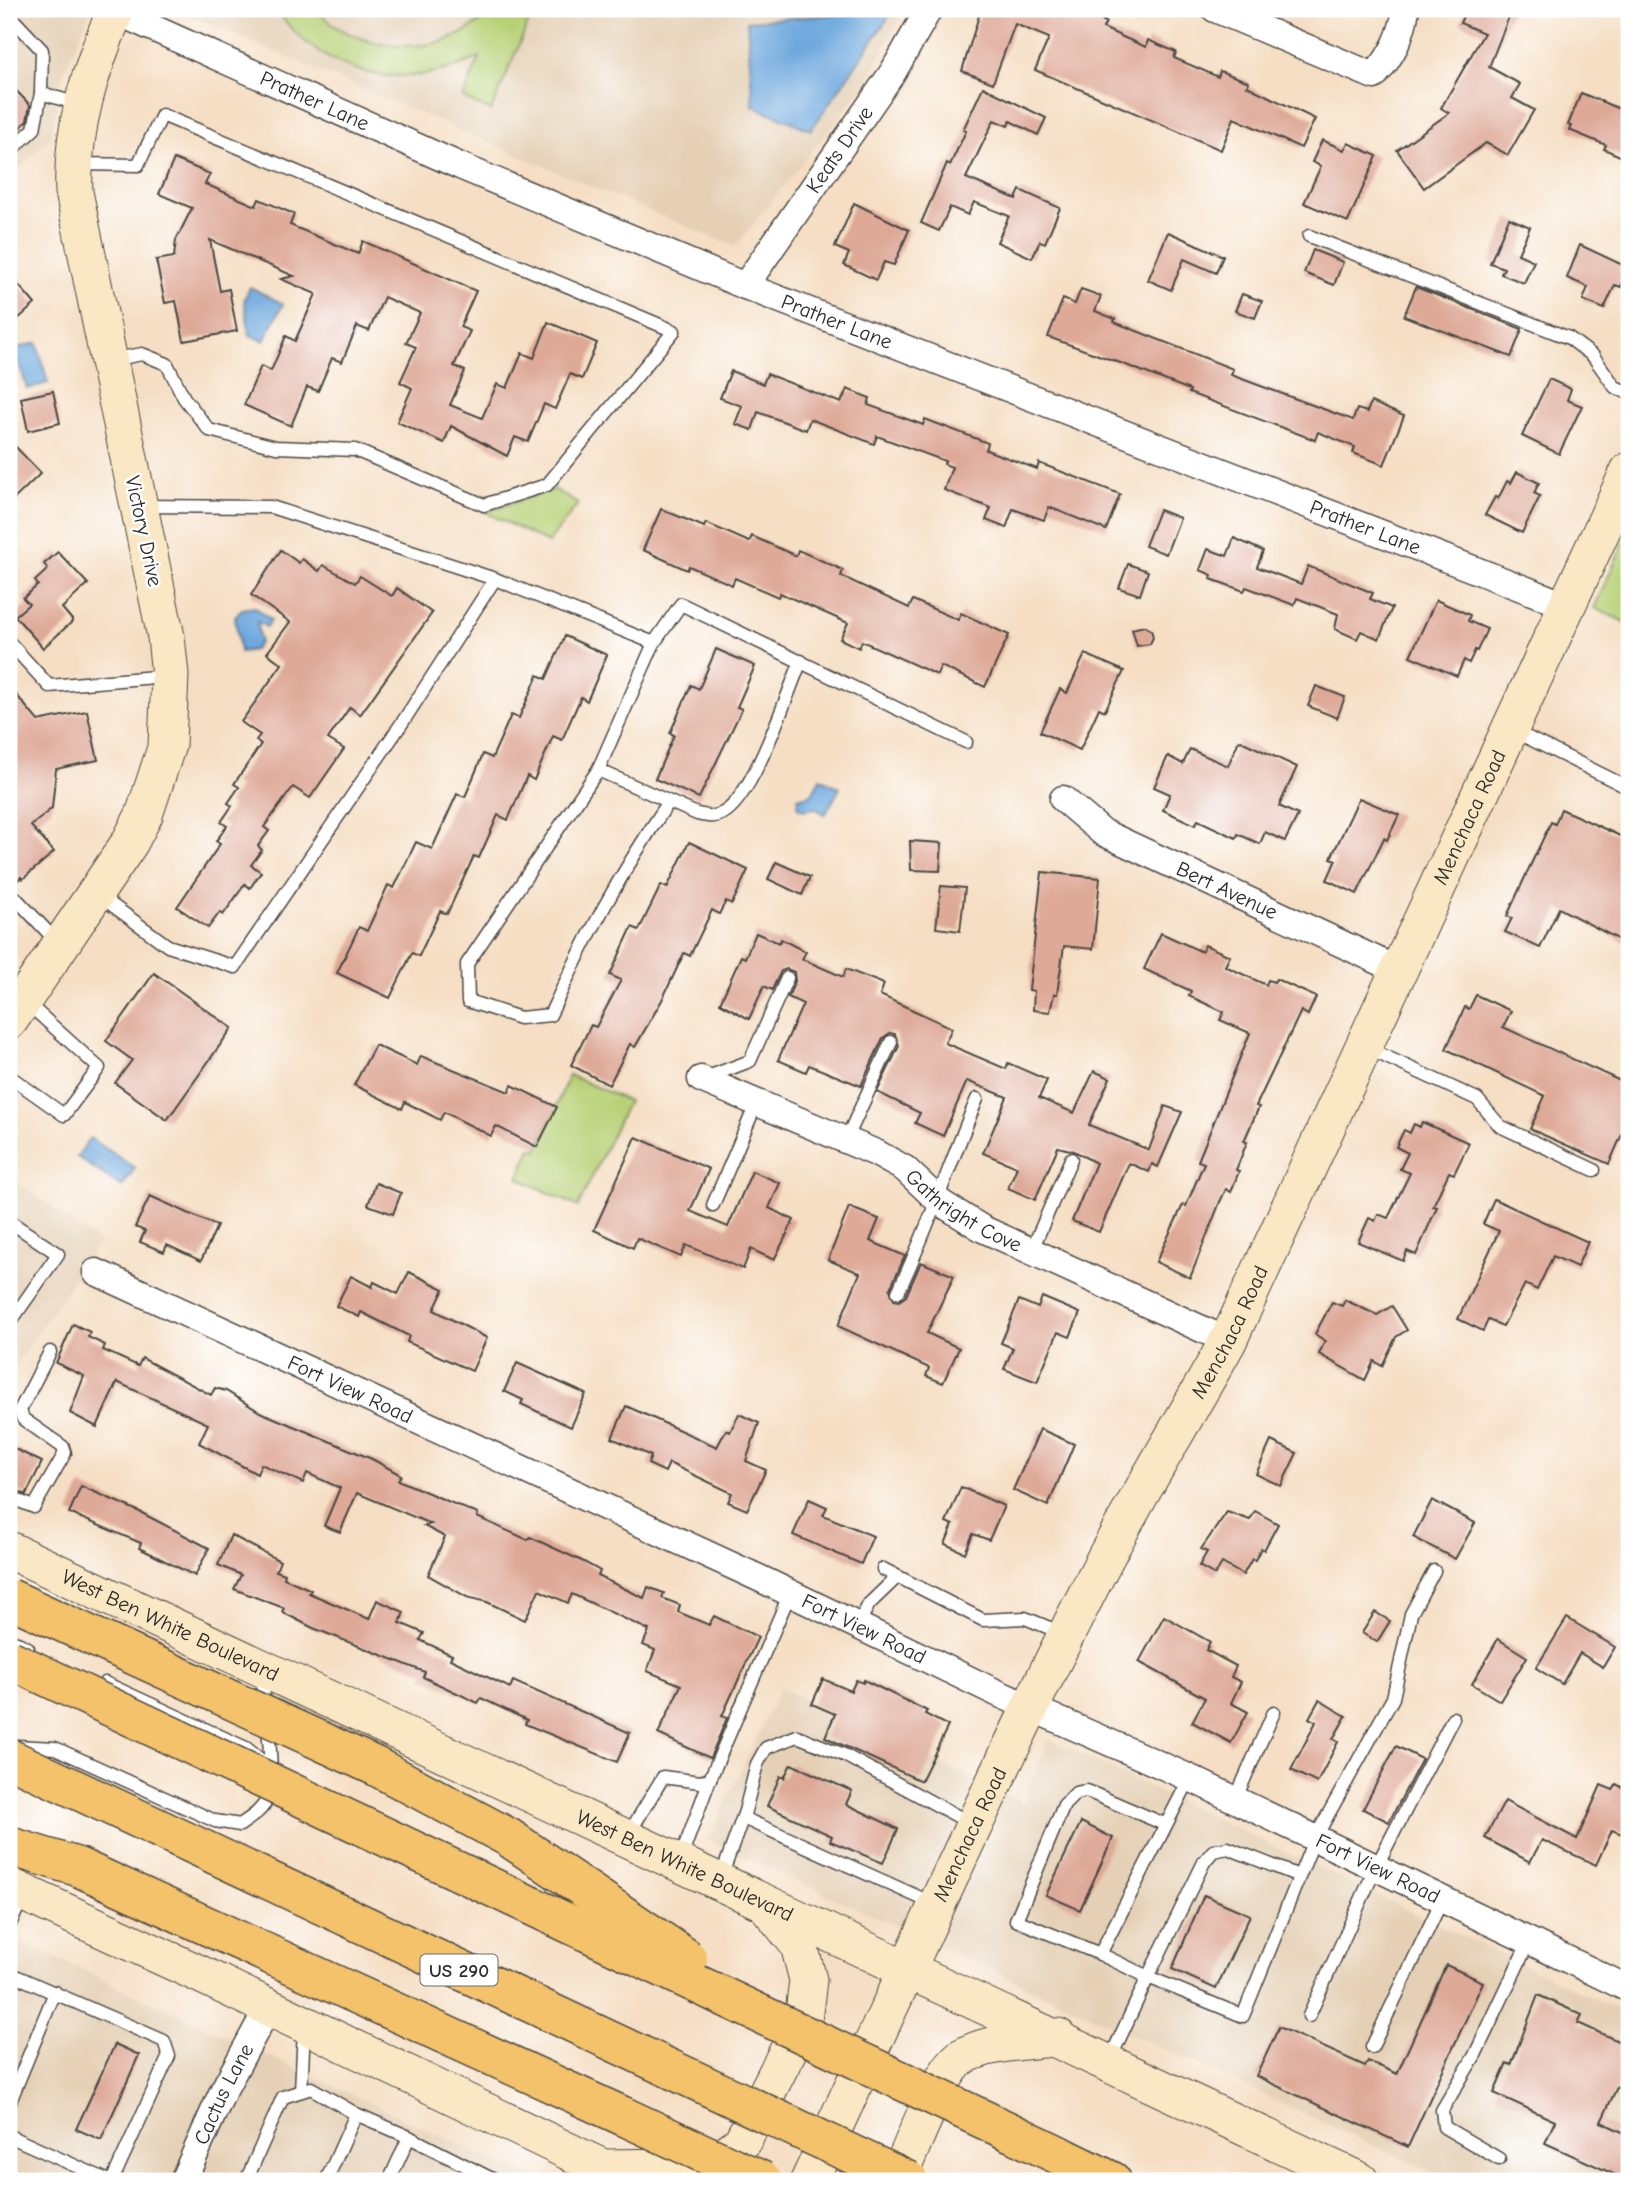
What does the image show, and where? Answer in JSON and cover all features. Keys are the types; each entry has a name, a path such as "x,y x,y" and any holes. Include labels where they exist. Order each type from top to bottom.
{"highway":[{"path":"9,1598 375,1766 508,1837 788,2027"},
{"path":"25,1656 788,2027 1112,2181"},
{"name":"US 290","path":"9,1758 909,2181"},
{"path":"9,1846 78,1867 763,2181"}],"main road":[{"name":"Victory Drive","path":"16,1010 130,842 157,781 167,745 170,675 166,637 74,192 73,164 81,105 116,10"},
{"name":"Menchaca Road","path":"809,2181 1030,1707 1154,1467 1173,1440 1228,1341 1629,471"},
{"name":"West Ben White Boulevard","path":"9,1550 719,1882 1058,2037 1360,2181"},
{"path":"17,1889 304,2025 609,2177 715,2163 742,2142 803,2021 808,1980 799,1945 766,1903"},
{"path":"897,2181 945,2075 962,2057 993,2047 1058,2037"}],"street":[{"name":"Keats Drive","path":"745,286 893,72 929,9"},
{"path":"1216,9 1374,76 1388,61 1399,40 1406,9"},
{"name":"Prather Lane","path":"116,10 460,166 745,286 1568,606"},
{"name":"Bert Avenue","path":"1063,799 1102,832 1398,970"},
{"name":"Gathright Cove","path":"701,1079 846,1140 905,1169 960,1216 1031,1252 1228,1341"},
{"name":"Fort View Road","path":"96,1272 1030,1707 1190,1778 1314,1840 1629,1989"},
{"name":"Cactus Lane","path":"183,2181 223,2091 268,2008"}],"lane":[{"path":"9,15 42,50 41,93 34,129 9,152"},
{"path":"41,93 81,105"},
{"path":"73,164 138,165 162,115 674,331 547,485 484,505 355,450 276,447 209,430 184,398 167,364 142,354 108,360"},
{"path":"1309,236 1569,338 1593,356 1615,387 1629,393"},
{"path":"139,506 271,507 495,579 654,643"},
{"path":"96,893 168,946 235,967 404,720 495,579"},
{"path":"668,803 620,873 587,934 550,1014 520,1018 468,1001 467,964 598,770 654,643 681,604 965,742"},
{"path":"9,642 49,686 170,675"},
{"path":"598,770 668,803 713,817 724,813 737,801 751,780 802,661"},
{"path":"1511,729 1629,788"},
{"path":"9,891 60,945"},
{"path":"701,1079 750,1061 787,978"},
{"path":"9,1076 64,1115 99,1068 16,1010"},
{"path":"846,1140 891,1042"},
{"path":"1363,1046 1477,1099 1500,1126 1594,1170"},
{"path":"898,1292 929,1224 936,1197 977,1099"},
{"path":"713,1205 757,1102"},
{"path":"1031,1252 1071,1160"},
{"path":"9,1221 58,1254 9,1324"},
{"path":"9,1497 34,1507 65,1453 63,1447 23,1419 20,1410 50,1352"},
{"path":"883,1569 983,1620 1026,1618 1066,1635"},
{"path":"1164,1824 1087,1791 1076,1793 1063,1805 1016,1920 1243,2017 1314,1840 1393,1698 1411,1614 1434,1571"},
{"path":"858,1625 869,1604 897,1577"},
{"path":"679,1863 710,1779 790,1593"},
{"path":"9,1639 25,1656"},
{"path":"9,1746 55,1748 228,1825 240,1825 256,1815 267,1799 271,1777 261,1667"},
{"path":"87,1675 246,1748 270,1766"},
{"path":"1235,1801 1273,1712"},
{"path":"1309,2016 1375,1868 1453,1718"},
{"path":"719,1882 743,1818 757,1764 766,1748 797,1736 844,1755 975,1826"},
{"path":"625,1838 663,1777 700,1782 710,1779"},
{"path":"1100,1954 1164,1824 1190,1778"},
{"path":"743,1818 938,1906"},
{"path":"1109,2062 1204,1862 1213,1851 1228,1848 1299,1876"},
{"path":"9,1927 17,1889"},
{"path":"1372,2047 1441,1900"},
{"path":"1499,2159 1444,2127 1443,2110 1475,2055 1529,1941"},
{"path":"9,1973 164,2041 169,2056 110,2181 9,2136"},
{"path":"9,2104 55,1992"},
{"path":"301,2091 304,2025"},
{"path":"246,2181 284,2097 311,2088 356,2114 409,2137 496,2181"},
{"path":"326,2181 356,2114"},
{"path":"388,2181 409,2137"},
{"path":"464,2181 470,2168"}],"shaded area":[{"path":"9,9 92,9 65,68 50,138 9,178"},
{"path":"174,9 903,9 868,81 735,247"},
{"path":"9,1176 99,1242 9,1375"},
{"path":"780,1688 1024,1803 1048,1739 1629,2015 1629,2181 1451,2181 708,1840"},
{"path":"9,1936 539,2181 9,2181"}],"green space":[{"path":"275,9 313,9 335,26 357,37 398,46 439,42 459,35 492,9 534,9 491,111 463,98 480,57 422,75 368,73 342,64 318,51 296,33"},
{"path":"554,489 578,504 548,543 485,512"},
{"path":"1629,531 1629,624 1594,608"},
{"path":"569,1075 628,1101 578,1207 518,1178 531,1148 538,1150"}],"water":[{"path":"893,11 811,130 753,106 747,21"},
{"path":"250,287 283,304 264,341 250,335 244,300"},
{"path":"37,343 48,383 27,389 19,361 13,366 9,357 17,348"},
{"path":"255,607 271,620 266,627 257,621 260,642 254,650 240,652 235,617 242,609"},
{"path":"820,778 840,788 825,815 816,808 802,810 798,807 798,798 812,794"},
{"path":"90,1138 135,1168 122,1187 77,1157"}],"building":[{"path":"981,9 1057,9 1075,16 1077,10 1106,22 1103,28 1146,47 1148,40 1176,52 1174,58 1218,77 1220,71 1249,82 1247,86 1315,119 1301,148 1234,118 1221,150 1035,70 1049,38 1015,24 993,83 962,71"},
{"path":"1466,9 1512,9 1489,67 1520,84 1512,98 1534,110 1508,155 1486,143 1424,188 1397,150 1449,113 1441,108 1484,33 1460,23"},
{"path":"9,83 30,105 27,121 9,138"},
{"path":"983,87 1046,118 1038,135 1010,121 1008,126 994,120 966,178 1016,199 1020,190 1060,208 1045,243 1040,241 1032,258 997,242 1009,216 974,202 968,215 950,207 939,231 921,223 947,163 950,165 966,131 963,130"},
{"path":"1581,93 1629,113 1629,160 1604,149 1606,145 1569,130 1571,126 1568,125"},
{"path":"1322,140 1344,150 1348,143 1377,156 1348,222 1304,203 1321,166 1312,162"},
{"path":"174,159 210,174 205,184 256,206 259,199 294,214 290,225 358,254 363,241 476,291 460,327 470,331 454,366 465,371 450,405 482,418 497,384 507,388 522,353 534,358 548,322 597,343 582,379 570,374 555,409 544,404 528,442 515,437 507,456 451,426 444,443 397,422 412,388 400,382 416,347 406,343 420,313 384,297 369,331 357,326 342,362 332,358 318,391 307,387 291,426 244,405 261,366 271,371 286,336 295,341 316,294 281,279 294,276 210,240 220,291 229,289 237,331 184,341 176,301 165,303 156,260 174,257 176,240 192,208 159,194"},
{"path":"854,203 909,230 894,265 884,262 876,280 844,265 849,253 835,247"},
{"path":"1509,218 1530,227 1518,254 1534,261 1524,283 1501,274 1504,268 1490,263"},
{"path":"1168,232 1223,256 1216,273 1184,259 1171,290 1148,280"},
{"path":"1580,245 1629,268 1621,287 1615,285 1604,309 1583,300 1588,287 1567,278"},
{"path":"1313,250 1343,262 1334,285 1304,273"},
{"path":"9,274 35,304 9,327"},
{"path":"1416,287 1522,329 1511,357 1404,316"},
{"path":"1081,289 1101,296 1095,311 1115,319 1114,322 1233,369 1231,375 1353,420 1357,409 1367,412 1371,402 1404,416 1384,465 1353,453 1355,447 1318,432 1315,440 1048,337 1063,299 1075,304"},
{"path":"1242,294 1262,301 1255,318 1235,311"},
{"path":"731,371 763,384 767,374 841,403 847,389 870,398 868,405 923,425 925,419 988,443 986,450 1037,469 1039,463 1120,494 1106,530 1049,507 1044,520 1013,509 1006,528 986,520 991,508 944,490 952,467 944,464 945,461 877,436 874,444 810,419 806,430 758,412 752,430 735,424 742,406 720,398"},
{"path":"1549,379 1571,389 1567,400 1582,406 1559,454 1522,436"},
{"path":"53,391 60,423 28,431 21,398"},
{"path":"9,440 41,473 9,504"},
{"path":"1517,472 1539,483 1534,493 1540,496 1522,533 1485,515 1495,497 1498,499 1507,481 1511,483"},
{"path":"661,509 704,527 706,523 749,542 752,536 796,556 798,550 843,570 841,576 909,608 913,600 958,620 961,613 1009,635 985,687 941,666 937,675 862,641 859,648 840,639 848,623 780,593 778,597 735,578 732,585 689,566 687,570 643,550"},
{"path":"1159,510 1180,518 1166,554 1145,546"},
{"path":"1234,538 1263,551 1257,567 1301,584 1308,566 1373,593 1370,599 1392,608 1379,639 1361,631 1357,639 1335,629 1338,614 1297,598 1294,605 1246,587 1244,591 1211,579 1212,575 1200,570 1208,549 1227,556"},
{"path":"281,550 299,563 302,559 319,571 323,565 355,583 360,576 392,596 397,588 432,613 360,715 350,707 328,739 344,749 310,798 293,787 264,827 269,831 258,846 262,850 251,865 261,872 250,888 245,884 223,915 220,912 208,928 177,907 220,844 216,841 227,826 221,822 232,806 228,803 239,787 234,784 261,744 256,740 260,735 241,722 282,664 267,653 290,622 251,595"},
{"path":"58,552 88,584 62,608 73,621 43,648 15,616 29,604 23,598 38,585 35,581 48,569 44,564"},
{"path":"1128,564 1148,571 1140,595 1119,588"},
{"path":"1436,600 1470,615 1468,621 1487,629 1477,651 1475,650 1469,663 1464,660 1457,676 1410,656"},
{"path":"1144,626 1151,630 1153,637 1150,644 1137,646 1132,629"},
{"path":"565,636 607,655 587,701 581,697 562,740 553,736 534,780 527,776 508,820 498,815 479,858 474,856 447,914 440,911 419,956 412,953 390,998 337,973 359,927 367,931 388,885 394,888 416,842 432,849 457,794 465,797 483,754 492,758 511,715 519,718 538,675 546,679"},
{"path":"716,649 755,666 737,707 742,709 699,798 655,779 674,735 670,733 691,685 699,689"},
{"path":"1085,654 1124,671 1105,711 1099,708 1080,750 1040,732 1060,689 1067,693"},
{"path":"9,686 38,721 87,711 98,760 56,769 52,808 31,826 54,852 23,879 21,877 17,881 9,872"},
{"path":"1316,686 1345,697 1337,718 1308,706"},
{"path":"1239,740 1297,767 1279,806 1298,815 1285,841 1265,832 1260,844 1238,834 1236,838 1198,820 1195,825 1163,810 1170,794 1154,787 1168,756 1183,764 1190,749 1228,766"},
{"path":"1359,798 1399,815 1387,840 1384,838 1357,894 1327,880 1336,860 1331,858"},
{"path":"1561,809 1629,840 1629,945 1559,908 1540,948 1505,932 1512,918 1507,916 1551,822 1555,824"},
{"path":"910,841 942,843 940,871 911,870"},
{"path":"689,842 748,870 732,904 726,901 719,914 712,910 690,956 684,953 662,1000 635,1047 630,1044 609,1085 571,1065 591,1025 596,1027 621,980 610,975 632,927 639,930 661,885 667,888"},
{"path":"776,862 810,877 802,895 768,879"},
{"path":"1042,872 1100,878 1093,949 1064,946 1057,994 1054,994 1050,1012 1033,1010 1034,991 1029,990"},
{"path":"941,886 965,888 960,931 936,928"},
{"path":"756,933 779,943 781,939 806,952 802,959 843,977 846,969 884,984 880,995 952,1028 945,1043 1006,1069 1008,1063 1047,1080 1039,1098 1074,1113 1094,1071 1110,1078 1089,1125 1149,1150 1165,1106 1182,1112 1158,1167 1152,1164 1149,1172 1129,1163 1099,1232 1072,1221 1096,1163 1074,1151 1058,1147 1035,1200 1008,1188 1017,1167 983,1153 1007,1097 967,1081 943,1136 915,1123 920,1113 877,1092 899,1046 895,1034 890,1033 883,1038 861,1086 809,1065 806,1072 778,1060 803,1004 788,997 795,981 794,972 787,969 781,971 772,990 764,986 749,1019 720,1003 741,956 745,958"},
{"path":"1161,933 1202,952 1205,945 1230,956 1225,966 1266,985 1268,980 1274,982 1276,979 1316,997 1308,1015 1301,1011 1256,1106 1259,1107 1244,1141 1247,1142 1231,1192 1226,1189 1190,1278 1156,1262 1183,1205 1186,1206 1204,1163 1198,1161 1250,1033 1220,1020 1224,1012 1189,996 1191,991 1144,969"},
{"path":"154,973 232,1028 167,1120 115,1083 132,1060 106,1041"},
{"path":"1476,995 1511,1011 1503,1027 1629,1085 1629,1135 1623,1132 1609,1164 1530,1129 1545,1096 1446,1049 1465,1007 1469,1009"},
{"path":"375,1045 417,1065 421,1056 509,1092 512,1085 557,1107 537,1147 496,1126 491,1136 444,1112 440,1120 405,1102 402,1109 354,1085"},
{"path":"1422,1122 1469,1143 1454,1174 1449,1172 1433,1206 1437,1207 1416,1255 1407,1251 1403,1261 1358,1242 1369,1218 1375,1221 1378,1214 1388,1218 1410,1173 1400,1169 1408,1153 1396,1147 1404,1130 1410,1133 1414,1124 1420,1127"},
{"path":"636,1137 709,1169 690,1211 728,1227 752,1171 780,1183 769,1208 794,1220 774,1260 751,1249 743,1269 686,1245 681,1257 637,1238 633,1248 594,1230"},
{"path":"376,1183 401,1193 393,1214 368,1205"},
{"path":"150,1196 217,1226 201,1261 167,1245 164,1252 140,1242 145,1231 135,1227"},
{"path":"1494,1199 1588,1242 1577,1267 1553,1256 1537,1290 1525,1284 1503,1326 1488,1320 1483,1331 1458,1319 1499,1231 1483,1224"},
{"path":"849,1207 879,1219 870,1241 905,1256 890,1289 894,1300 899,1301 906,1296 921,1262 954,1276 927,1333 959,1348 943,1383 926,1376 929,1368 838,1326 860,1273 828,1260"},
{"path":"409,1272 444,1289 434,1310 487,1338 472,1371 407,1342 409,1336 361,1312 359,1317 336,1306 351,1276 372,1287 374,1282 398,1294"},
{"path":"1042,1297 1080,1313 1070,1337 1058,1332 1037,1382 1004,1369 1013,1348 1001,1343 1019,1300 1038,1308"},
{"path":"1345,1300 1377,1315 1392,1306 1407,1330 1396,1337 1382,1366 1374,1361 1365,1380 1319,1354 1325,1341 1315,1334 1332,1302 1342,1306"},
{"path":"73,1324 90,1332 88,1337 105,1345 103,1350 138,1366 142,1358 211,1395 215,1388 226,1391 260,1412 372,1459 401,1475 398,1480 478,1514 477,1517 528,1540 530,1537 582,1561 600,1571 598,1576 644,1598 648,1587 664,1593 662,1598 680,1605 678,1612 709,1625 714,1616 758,1637 722,1716 727,1718 710,1758 658,1734 681,1685 647,1671 655,1650 643,1645 649,1630 572,1594 568,1603 539,1590 525,1620 487,1602 467,1597 428,1575 445,1537 424,1526 431,1524 357,1493 340,1532 324,1526 340,1488 307,1473 303,1483 261,1464 257,1474 199,1443 208,1424 117,1382 97,1427 70,1413 84,1376 56,1363"},
{"path":"517,1363 586,1394 571,1427 521,1404 523,1400 504,1391"},
{"path":"626,1406 717,1447 726,1430 730,1432 739,1414 759,1423 746,1461 766,1470 747,1510 728,1502 732,1493 669,1463 665,1472 648,1464 651,1456 612,1438"},
{"path":"1040,1429 1074,1444 1048,1506 1013,1490"},
{"path":"1271,1441 1297,1453 1281,1486 1256,1474"},
{"path":"9,1446 42,1462 26,1495 9,1487"},
{"path":"81,1486 138,1511 209,1548 195,1576 139,1548 141,1543 69,1513"},
{"path":"961,1487 1004,1506 989,1540 973,1534 965,1553 945,1544 953,1525 946,1522"},
{"path":"809,1499 827,1507 823,1515 873,1536 861,1564 793,1535"},
{"path":"1432,1500 1475,1523 1455,1559 1413,1537"},
{"path":"1255,1511 1278,1524 1264,1550 1261,1548 1243,1575 1222,1563 1215,1575 1199,1566 1207,1552 1201,1549 1227,1512 1250,1520"},
{"path":"231,1535 280,1561 276,1571 285,1574 284,1578 311,1590 309,1593 369,1619 377,1600 404,1612 400,1623 424,1633 420,1640 452,1655 450,1659 510,1688 513,1681 630,1733 617,1762 525,1724 527,1720 481,1698 478,1703 423,1677 425,1672 313,1628 282,1612 284,1608 234,1589 241,1575 218,1565"},
{"path":"1375,1612 1390,1621 1377,1642 1362,1633"},
{"path":"1164,1616 1210,1642 1206,1650 1236,1666 1231,1677 1241,1682 1231,1703 1248,1712 1231,1743 1192,1722 1205,1698 1139,1662"},
{"path":"1567,1618 1615,1647 1603,1667 1580,1653 1562,1684 1536,1668"},
{"path":"1498,1639 1527,1657 1500,1701 1472,1684"},
{"path":"823,1679 851,1691 856,1680 863,1683 864,1680 927,1711 925,1714 948,1726 921,1781 825,1737 835,1714 812,1704"},
{"path":"1319,1700 1346,1716 1333,1739 1338,1742 1317,1783 1291,1770 1316,1722 1309,1718"},
{"path":"1396,1746 1422,1759 1389,1822 1363,1809"},
{"path":"791,1764 852,1791 846,1804 898,1829 883,1863 830,1841 832,1836 767,1806 780,1776 784,1778"},
{"path":"1616,1784 1629,1791 1629,1820 1622,1834 1612,1830 1596,1865 1542,1840 1530,1862 1485,1838 1505,1801 1577,1839 1601,1785 1613,1790"},
{"path":"1081,1822 1113,1838 1080,1910 1046,1895"},
{"path":"1204,1895 1250,1915 1216,1989 1172,1969"},
{"path":"1446,1965 1483,1982 1408,2147 1256,2076 1279,2027 1365,2066 1368,2061 1397,2074"},
{"path":"1538,1995 1582,2015 1578,2023 1629,2046 1629,2093 1617,2087 1601,2122 1629,2135 1629,2181 1545,2143 1555,2121 1494,2093 1507,2063 1511,2065"},
{"path":"115,2044 139,2055 101,2140 76,2129"}]}
